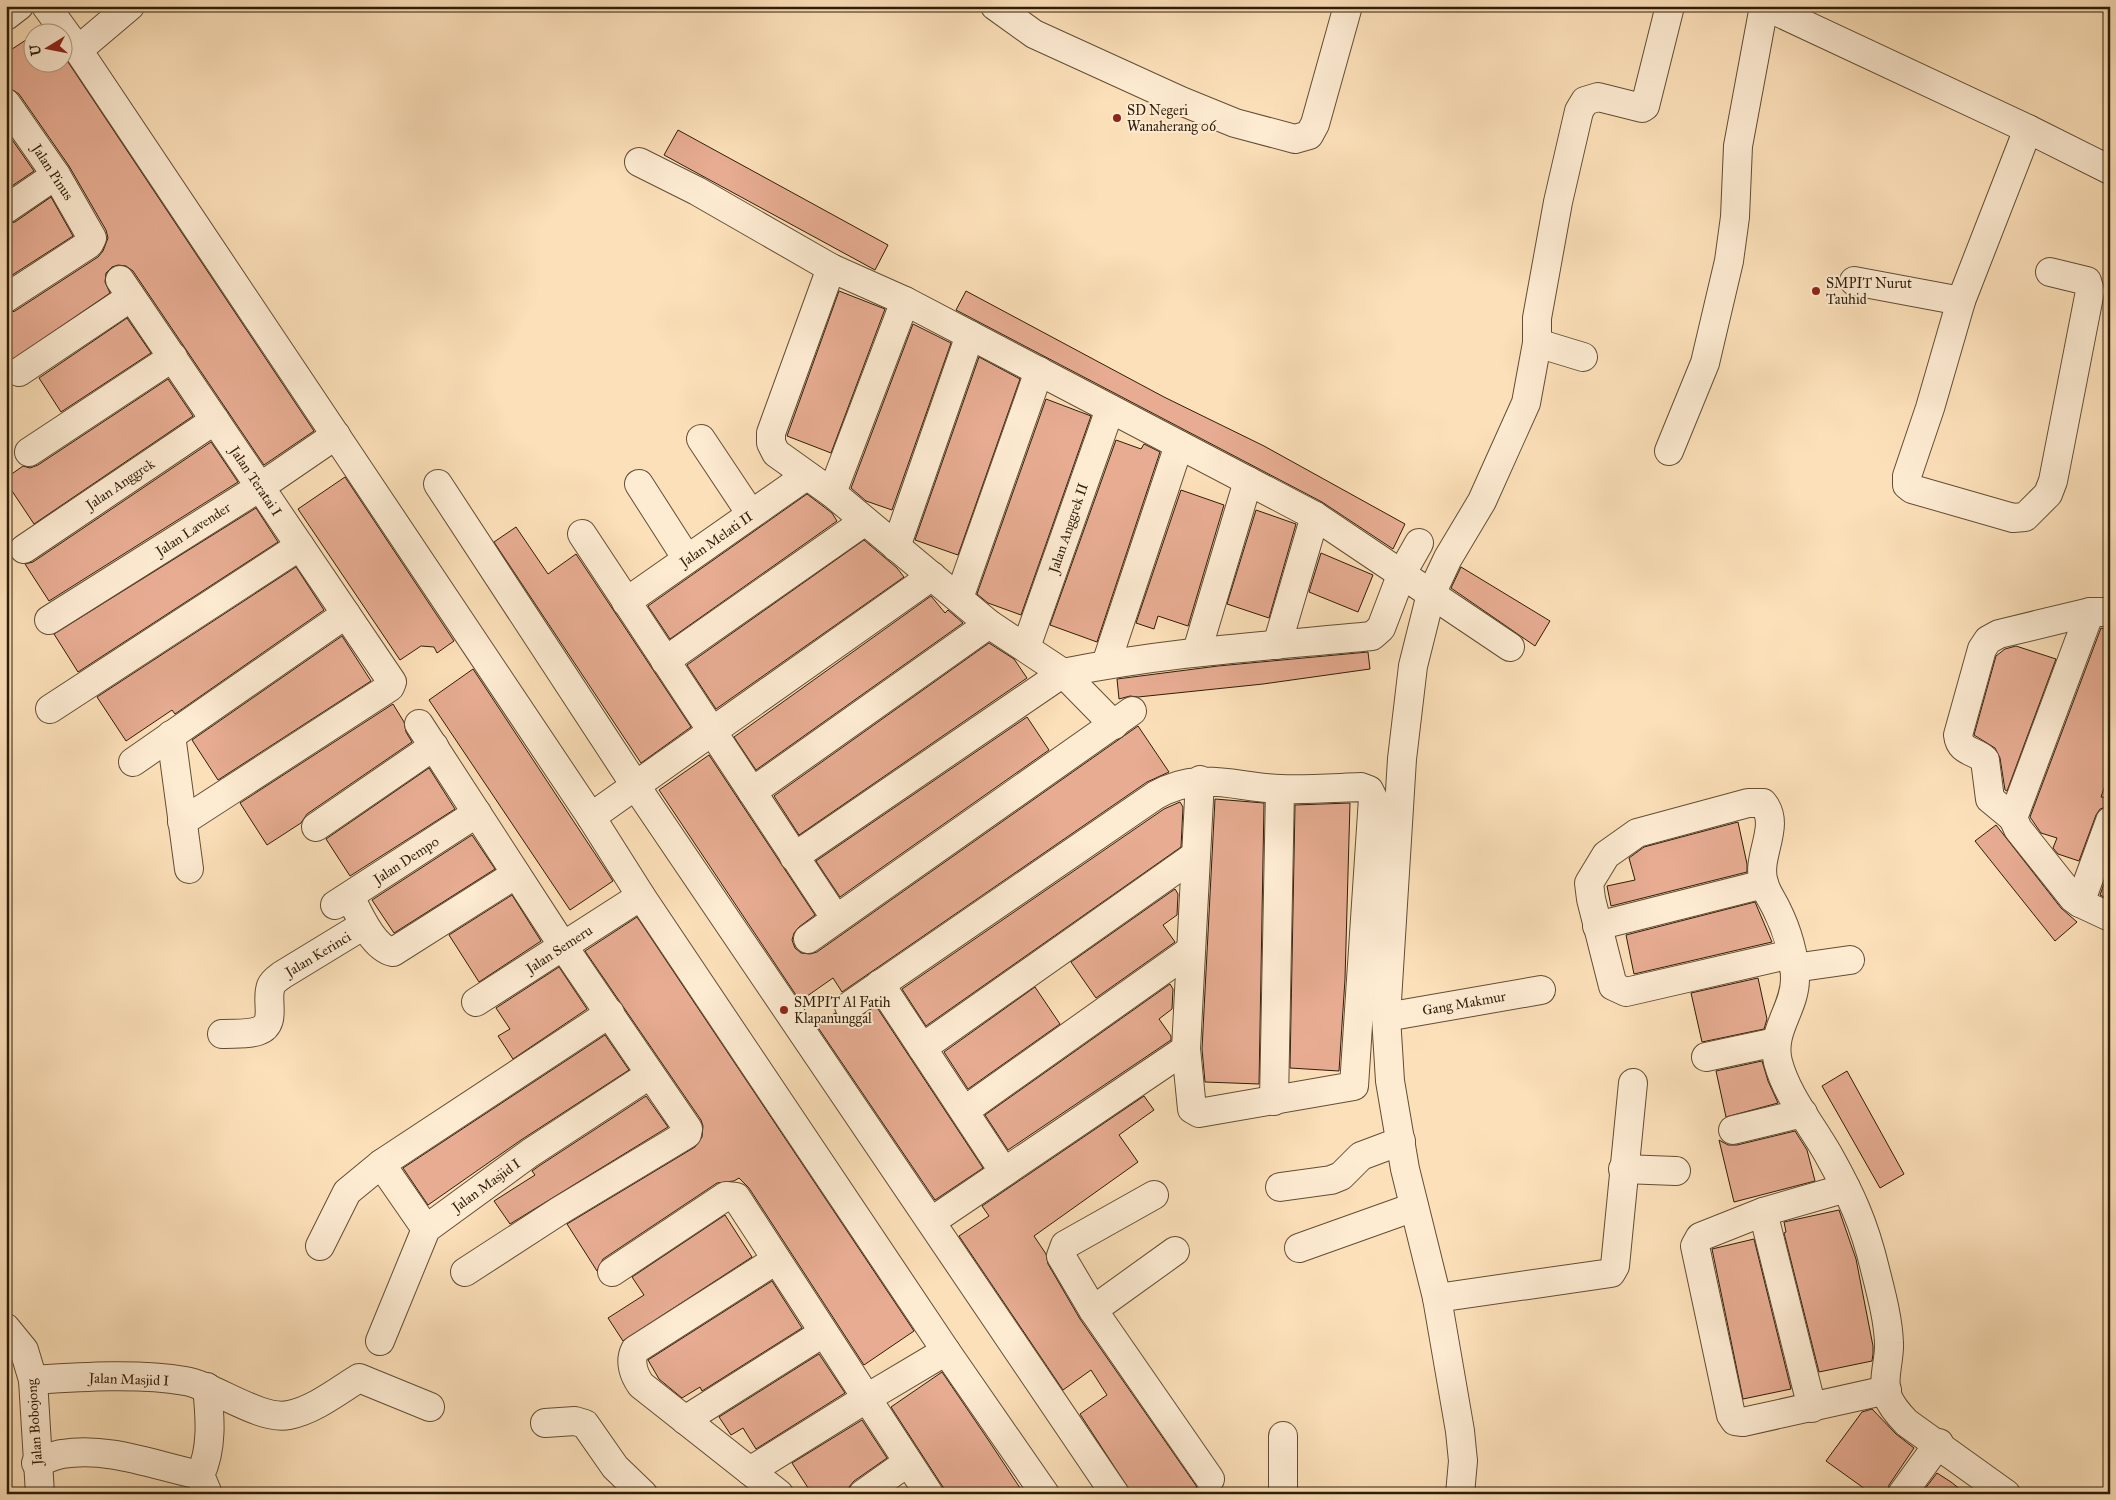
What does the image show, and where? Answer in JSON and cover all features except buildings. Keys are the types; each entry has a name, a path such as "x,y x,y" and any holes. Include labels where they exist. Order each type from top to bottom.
{"street":[{"path":"6,16 19,6"},
{"path":"46,6 92,40 336,435 611,801 932,1221 1115,1494"},
{"path":"92,40 130,6"},
{"path":"995,6 1034,34 1181,102 1234,123 1295,139 1308,135 1315,124 1348,6"},
{"path":"1460,1494 1463,1461 1460,1431 1437,1298 1414,1207 1400,1141 1390,1081 1386,1017 1402,759 1414,666 1431,594 1448,558 1482,500 1526,403 1537,343 1537,318 1558,202 1579,111 1585,101 1598,98 1642,108 1645,106 1670,6"},
{"path":"1670,451 1705,363 1729,261 1735,216 1738,146 1764,6 2028,129 2110,170"},
{"name":"Jalan Pinus","path":"6,298 89,244 92,238 56,175 8,111"},
{"path":"2028,129 1961,301 1930,408 1907,476 1907,485 1912,489 2014,518 2025,517 2048,494 2053,481 2090,291 2088,281 2050,272"},
{"path":"639,162 698,191 831,268 905,301 1315,516 1510,647"},
{"path":"6,209 56,175"},
{"path":"808,938 1123,718 1026,647 989,624 832,494 776,453 771,443 771,433 831,268"},
{"path":"1854,281 1961,301"},
{"name":"Jalan Teratai I","path":"19,372 126,288 392,682 390,687 182,822"},
{"path":"832,494 905,301"},
{"path":"896,547 970,335"},
{"path":"1537,343 1583,357"},
{"path":"29,452 172,357"},
{"path":"959,598 1039,371"},
{"name":"Jalan Anggrek II","path":"1026,647 1110,409"},
{"name":"Jalan Anggrek","path":"24,548 215,420"},
{"name":"Jalan Lavender","path":"49,620 260,486 336,435"},
{"path":"701,439 751,514"},
{"path":"1106,664 1179,445"},
{"name":"Jalan Melati II","path":"626,602 806,476"},
{"path":"1197,651 1248,481"},
{"path":"438,484 611,801 641,896 946,1351 1045,1494"},
{"path":"639,484 687,559"},
{"path":"1277,645 1315,516"},
{"path":"665,661 865,521"},
{"path":"582,534 836,919"},
{"path":"794,856 1063,674 1106,664 1197,651 1372,636 1381,628 1402,573 1419,543"},
{"path":"50,709 300,546"},
{"path":"611,801 932,576"},
{"path":"2100,612 1998,634 1988,640 1982,649 1958,735 1963,749 1985,760 1990,799 2013,818 2018,828 2080,903 2110,917"},
{"path":"2013,818 2100,612"},
{"path":"132,762 346,614"},
{"path":"752,792 989,624"},
{"path":"171,735 189,869"},
{"path":"316,827 427,735 563,946 686,1126 687,1134 559,1211 465,1272"},
{"path":"849,1006 1156,794 1178,783 1200,780 1280,789 1361,787 1369,790 1373,798 1356,1082 1351,1088 1199,1113 1194,1112 1186,1049 1200,780"},
{"path":"1274,1101 1280,789"},
{"path":"1850,960 1793,961 1626,992 1613,986 1597,926 1589,883 1606,855 1637,833 1748,803 1763,803 1770,817 1768,839 1762,864 1764,884 1782,921 1793,961 1792,1000 1776,1042 1782,1074 1802,1113 1855,1201 1868,1237 1890,1342 1886,1390 1899,1415 1939,1443 1998,1491"},
{"name":"Jalan Dempo","path":"364,925 342,901 477,813"},
{"path":"2080,903 2110,821"},
{"path":"922,1048 1196,855"},
{"path":"364,925 384,948 393,952 516,874"},
{"path":"1597,926 1764,884"},
{"name":"Jalan Semeru","path":"476,1002 641,896"},
{"name":"Jalan Kerinci","path":"222,1034 257,1032 266,1026 270,1021 268,995 272,984 282,975 364,925"},
{"path":"964,1111 1191,950"},
{"path":"880,984 1004,1172"},
{"name":"Gang Makmur","path":"1386,1017 1541,990"},
{"path":"320,1246 347,1192 381,1164 610,1013"},
{"path":"1706,1057 1776,1042"},
{"path":"932,1221 1186,1049"},
{"name":"Jalan Masjid I","path":"426,1229 530,1153 650,1075"},
{"path":"1437,1298 1611,1273 1615,1266 1623,1169 1634,1083"},
{"path":"1733,1130 1802,1113"},
{"path":"1280,1187 1331,1180 1341,1176 1361,1156 1400,1141"},
{"path":"380,1341 426,1229 381,1164"},
{"path":"1623,1169 1676,1171"},
{"path":"1846,1188 1764,1212 1700,1237 1695,1246 1731,1415 1735,1421 1743,1422 1812,1408 1886,1390"},
{"path":"612,1272 729,1195 736,1197 929,1494"},
{"path":"1154,1195 1065,1245 1061,1250 1063,1262 1093,1310 1213,1476"},
{"path":"1299,1248 1414,1207"},
{"path":"1764,1212 1812,1408"},
{"path":"1093,1310 1175,1251"},
{"path":"776,1260 635,1350 632,1359 634,1374 641,1385 779,1494"},
{"name":"Jalan Bobojong","path":"6,1328 24,1350 33,1380 36,1463 40,1494"},
{"path":"685,1420 823,1333"},
{"path":"750,1471 946,1351"},
{"name":"Jalan Masjid I","path":"33,1380 74,1377 185,1381 207,1388 253,1408 275,1415 288,1416 303,1411 359,1378 430,1407"},
{"path":"36,1463 60,1454 100,1454 137,1460 204,1485 210,1418 207,1388"},
{"path":"545,1423 575,1421 585,1424 615,1468 634,1491"},
{"path":"1283,1436 1283,1494"},
{"path":"1902,1494 1939,1443"},
{"path":"863,1494 908,1462"}],"place":[{"name":"SD Negeri Wanaherang 06","path":"1117,118"},
{"name":"SMPIT Nurut Tauhid","path":"1816,291"},
{"name":"SMPIT Al Fatih Klapanunggal","path":"784,1010"}]}
